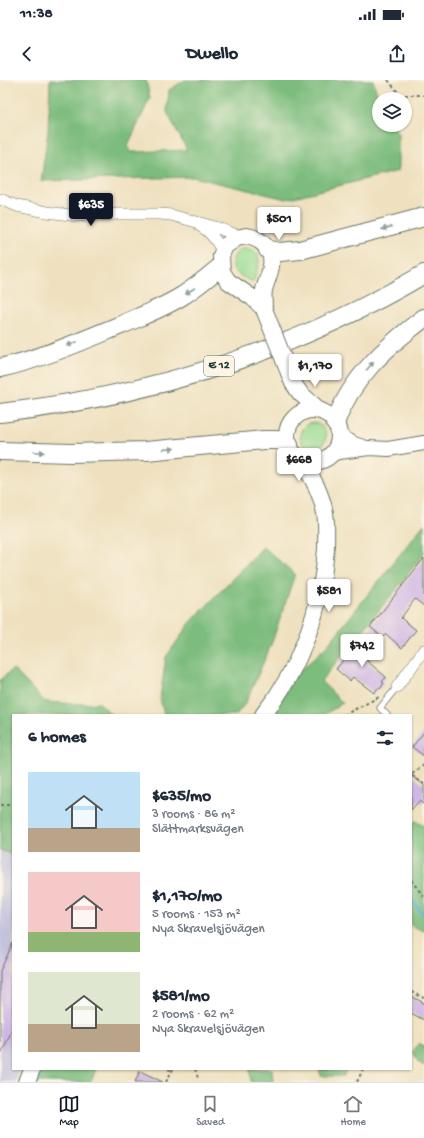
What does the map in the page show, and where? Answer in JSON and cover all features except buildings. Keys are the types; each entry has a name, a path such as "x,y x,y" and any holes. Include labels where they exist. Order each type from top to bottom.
{"highway":[{"path":"268,250 280,252 300,250 424,217"},
{"path":"0,368 54,351 154,311 195,287 221,259"},
{"name":"E 12","path":"0,413 43,408 153,386 253,355 320,328 424,274"},
{"name":"E 12","path":"0,421 99,408 204,381 261,362 356,321 424,284"},
{"path":"337,429 340,410 347,397 372,363 390,345 424,318"},
{"path":"0,451 70,453 146,451 264,440 277,440 294,451"}],"main road":[{"path":"264,309 253,298 228,281 222,272 221,259 232,240 242,237 256,238 264,244 272,258 272,265 264,290 264,309 293,383 295,418"},
{"path":"264,714 281,689 296,662 314,615 321,589 325,562 326,535 325,514 318,478 327,457 337,445 337,429 330,416 319,410 304,397 293,383"},
{"path":"319,410 304,411 295,418 288,428 287,436 294,451 312,476 320,493"},
{"path":"294,451 311,462 327,457"},
{"path":"27,1082 32,1070"}],"street":[{"path":"0,199 17,206 39,211 78,216 119,214 171,215 242,237"},
{"path":"191,221 203,227 218,242 221,259"},
{"path":"337,429 354,444 369,448 388,449 424,443"},
{"path":"327,457 369,448"},
{"path":"397,687 424,650"}],"lane":[{"path":"387,714 380,708 397,687"}],"path":[{"path":"388,80 400,95 424,95"},
{"path":"346,714 397,687"},
{"path":"412,774 424,765"},
{"path":"412,776 424,784"},
{"path":"0,805 12,805"},
{"path":"412,881 424,897"},
{"path":"412,992 424,998"},
{"path":"166,1082 172,1070"},
{"path":"195,1070 198,1078"},
{"path":"357,1082 363,1070"}],"shaded area":[{"path":"0,850 12,855 12,1070 20,1070 16,1082 0,1082"}],"green space":[{"path":"50,80 146,80 150,98 128,145 131,152 187,150 167,112 169,90 185,80 373,80 377,92 372,92 372,132 397,132 398,171 286,199 193,177 41,181 48,131"},
{"path":"242,249 250,249 255,251 258,255 259,260 257,271 253,282 234,270 232,263 234,256"},
{"path":"313,423 323,426 326,436 323,446 313,449 303,446 300,436 303,426"},
{"path":"424,524 424,553 395,591 321,681 343,703 326,714 269,714 299,672 327,646"},
{"path":"263,547 295,574 271,645 246,702 237,714 164,714 160,698 166,657 190,623"},
{"path":"13,669 45,702 78,704 100,703 111,714 12,714 12,855 0,850 0,680"},
{"path":"415,821 424,826 424,931 412,926 412,822"},
{"path":"419,1043 424,1046 424,1066 418,1062 413,1051"},
{"path":"41,1070 96,1070 91,1082 37,1082"},
{"path":"250,1070 272,1070 273,1082 251,1082"},
{"path":"319,1070 346,1070 344,1076 321,1076"}],"waterway":[{"path":"412,900 424,915"},
{"path":"38,1082 42,1070"}]}
